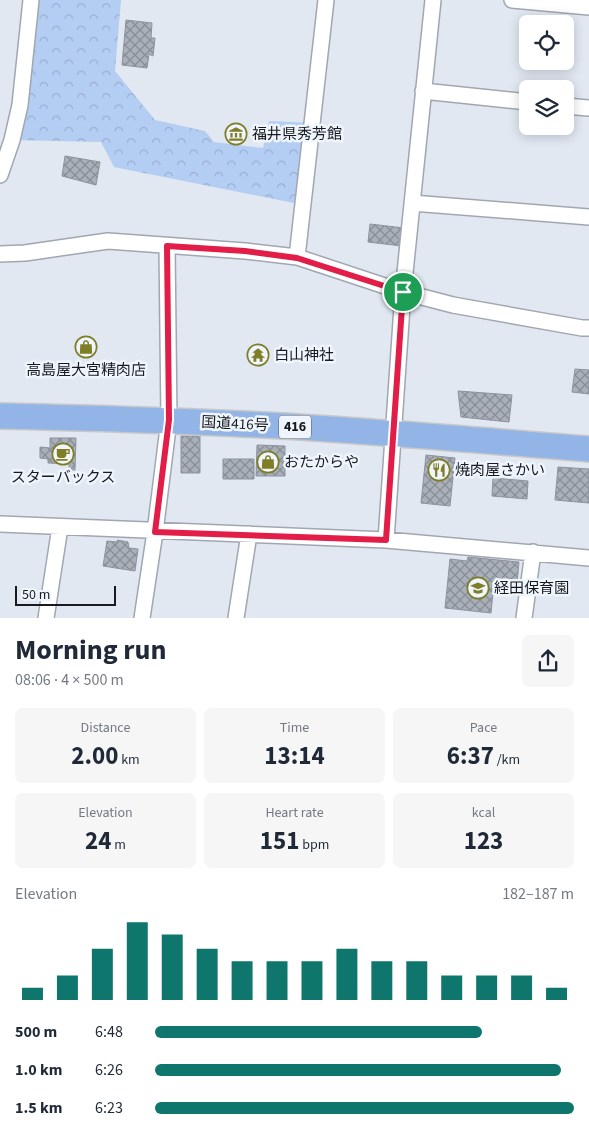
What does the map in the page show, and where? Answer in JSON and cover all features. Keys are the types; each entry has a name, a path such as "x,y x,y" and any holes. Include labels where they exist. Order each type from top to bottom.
{"highway":[{"name":"国道416号","path":"0,416 169,420 394,433 589,449"}],"street":[{"path":"0,175 12,140 20,105 31,0"},
{"path":"297,258 326,0"},
{"path":"386,540 403,292 433,0"},
{"path":"512,0 562,2 589,7"},
{"path":"423,91 519,101"},
{"path":"574,107 589,108"},
{"path":"412,202 589,217"},
{"path":"0,254 25,253 108,241 245,251 297,258 403,292 452,305 589,328"},
{"path":"142,618 169,420 167,246"},
{"path":"0,524 155,532 386,540 589,558"},
{"path":"46,618 60,527"},
{"path":"236,618 249,534"},
{"path":"524,618 533,552"}],"green space":[{"path":"31,0 121,0 115,71 155,120 205,131 214,142 263,148 269,121 313,123 309,206 114,167 101,142 12,140"}],"building":[{"path":"126,20 152,23 151,38 155,38 153,56 149,54 147,68 122,65"},
{"path":"65,156 100,162 96,185 62,176"},
{"path":"370,224 404,228 402,246 368,242"},
{"path":"575,369 589,370 589,394 572,392"},
{"path":"458,391 512,395 509,422 461,417"},
{"path":"181,436 200,436 200,473 181,473"},
{"path":"50,438 76,438 75,470 69,470 69,464 48,463 48,459 40,458 40,447 50,448"},
{"path":"257,445 285,446 285,476 256,476"},
{"name":"焼肉屋さかい","path":"426,455 455,458 450,506 421,503"},
{"path":"223,459 254,459 254,479 223,479"},
{"path":"558,467 589,469 589,503 555,500"},
{"path":"493,478 528,481 527,499 492,496"},
{"path":"117,540 128,542 129,548 138,549 135,571 103,566 107,541 118,542"},
{"path":"468,557 519,562 516,595 493,592 491,613 445,608 450,559 467,561"}],"place":[{"name":"福井県秀芳館","path":"236,134"},
{"name":"高島屋大宮精肉店","path":"86,347"},
{"name":"白山神社","path":"258,355"},
{"name":"スターバックス","path":"63,454"},
{"name":"おたからや","path":"268,462"},
{"name":"焼肉屋さかい","path":"439,470"},
{"name":"経田保育園","path":"478,588"}],"route":[{"path":"167,246 245,251 297,258 403,292 386,540 155,532 169,420 167,246"}]}
